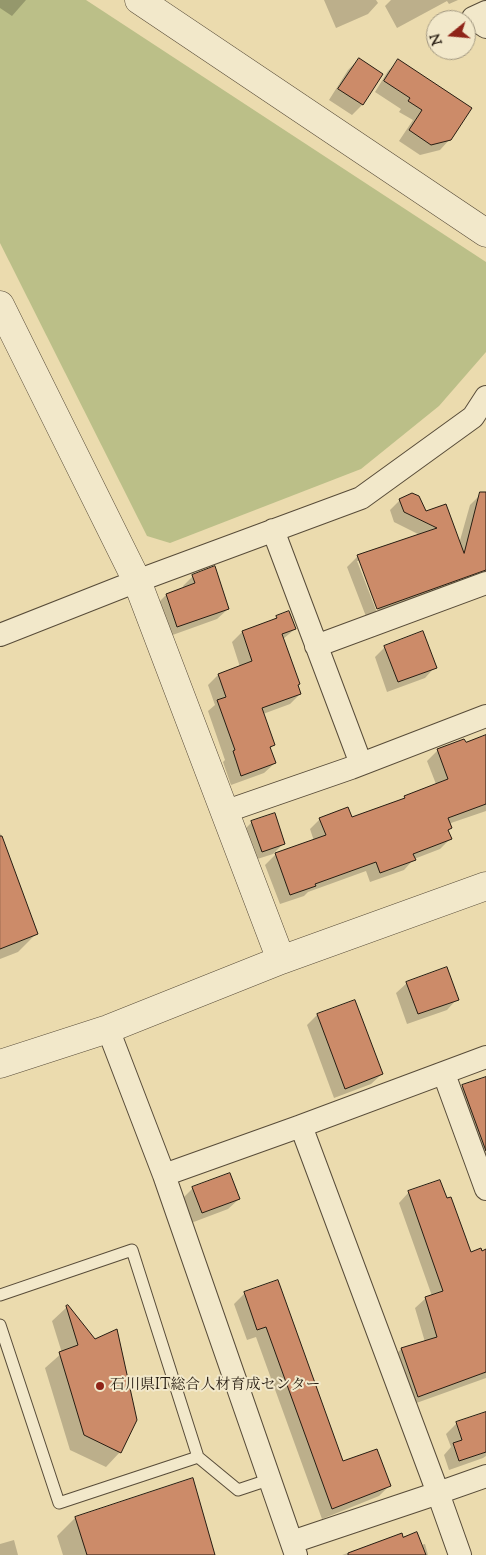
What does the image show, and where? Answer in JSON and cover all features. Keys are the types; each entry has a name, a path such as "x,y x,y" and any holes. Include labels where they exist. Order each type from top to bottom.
{"street":[{"path":"139,0 486,233"},
{"path":"486,12 473,18 486,27"},
{"path":"0,305 136,581 281,960"},
{"path":"0,634 136,581 361,498 479,421 486,397"},
{"path":"273,530 361,764"},
{"path":"316,646 486,583"},
{"path":"224,812 361,764 486,716"},
{"path":"0,1064 108,1029 281,960 486,886"},
{"path":"108,1029 164,1175 294,1548 486,1476"},
{"path":"164,1175 444,1074 486,1057"},
{"path":"444,1074 486,1189"},
{"path":"301,1126 460,1555"}],"lane":[{"path":"0,1295 132,1250 198,1457 238,1490 271,1479"},
{"path":"0,1325 59,1502 198,1457"}],"green space":[{"path":"0,0 86,0 486,262 486,352 439,406 361,469 170,543 147,536 0,243"}],"building":[{"path":"359,58 383,74 363,105 338,89"},
{"path":"398,59 472,108 451,140 431,145 409,130 422,110 408,101 410,98 384,81"},
{"path":"480,492 486,492 486,570 377,609 357,555 437,528 404,512 399,499 412,493 419,496 426,511 446,504 464,553"},
{"path":"215,566 229,609 177,627 166,594 195,583 192,575"},
{"path":"289,611 296,629 282,634 300,684 298,685 301,694 262,708 275,745 270,747 276,763 241,776 233,751 235,750 217,700 226,697 218,674 252,661 242,631 277,618 276,616"},
{"path":"423,631 437,668 398,682 384,646"},
{"path":"486,735 486,804 448,818 452,828 448,830 452,839 413,854 416,860 380,873 376,862 290,895 275,853 326,835 319,818 348,807 352,817 405,798 404,796 448,779 437,749 464,739 466,742"},
{"path":"275,813 285,844 262,852 251,821"},
{"path":"0,836 2,836 38,934 0,949"},
{"path":"447,967 459,1000 418,1014 406,982"},
{"path":"355,1000 383,1074 345,1089 317,1014"},
{"path":"486,1077 486,1151 462,1085"},
{"path":"230,1173 240,1199 202,1213 192,1187"},
{"path":"440,1180 447,1198 451,1197 471,1252 481,1248 482,1251 486,1249 486,1372 418,1397 401,1348 437,1337 425,1297 443,1291 408,1191"},
{"path":"278,1280 343,1461 377,1449 391,1486 332,1509 266,1327 257,1330 244,1292"},
{"name":"石川県IT総合人材育成センター","path":"68,1305 95,1339 117,1329 137,1420 121,1453 84,1435 59,1352 78,1345 66,1306"},
{"path":"486,1412 486,1452 459,1461 453,1443 462,1440 456,1422"},
{"path":"193,1478 215,1555 87,1555 75,1517"},
{"path":"417,1532 426,1555 348,1555 348,1553 402,1533 403,1537"}],"place":[{"name":"石川県IT総合人材育成センター","path":"100,1386"}]}
